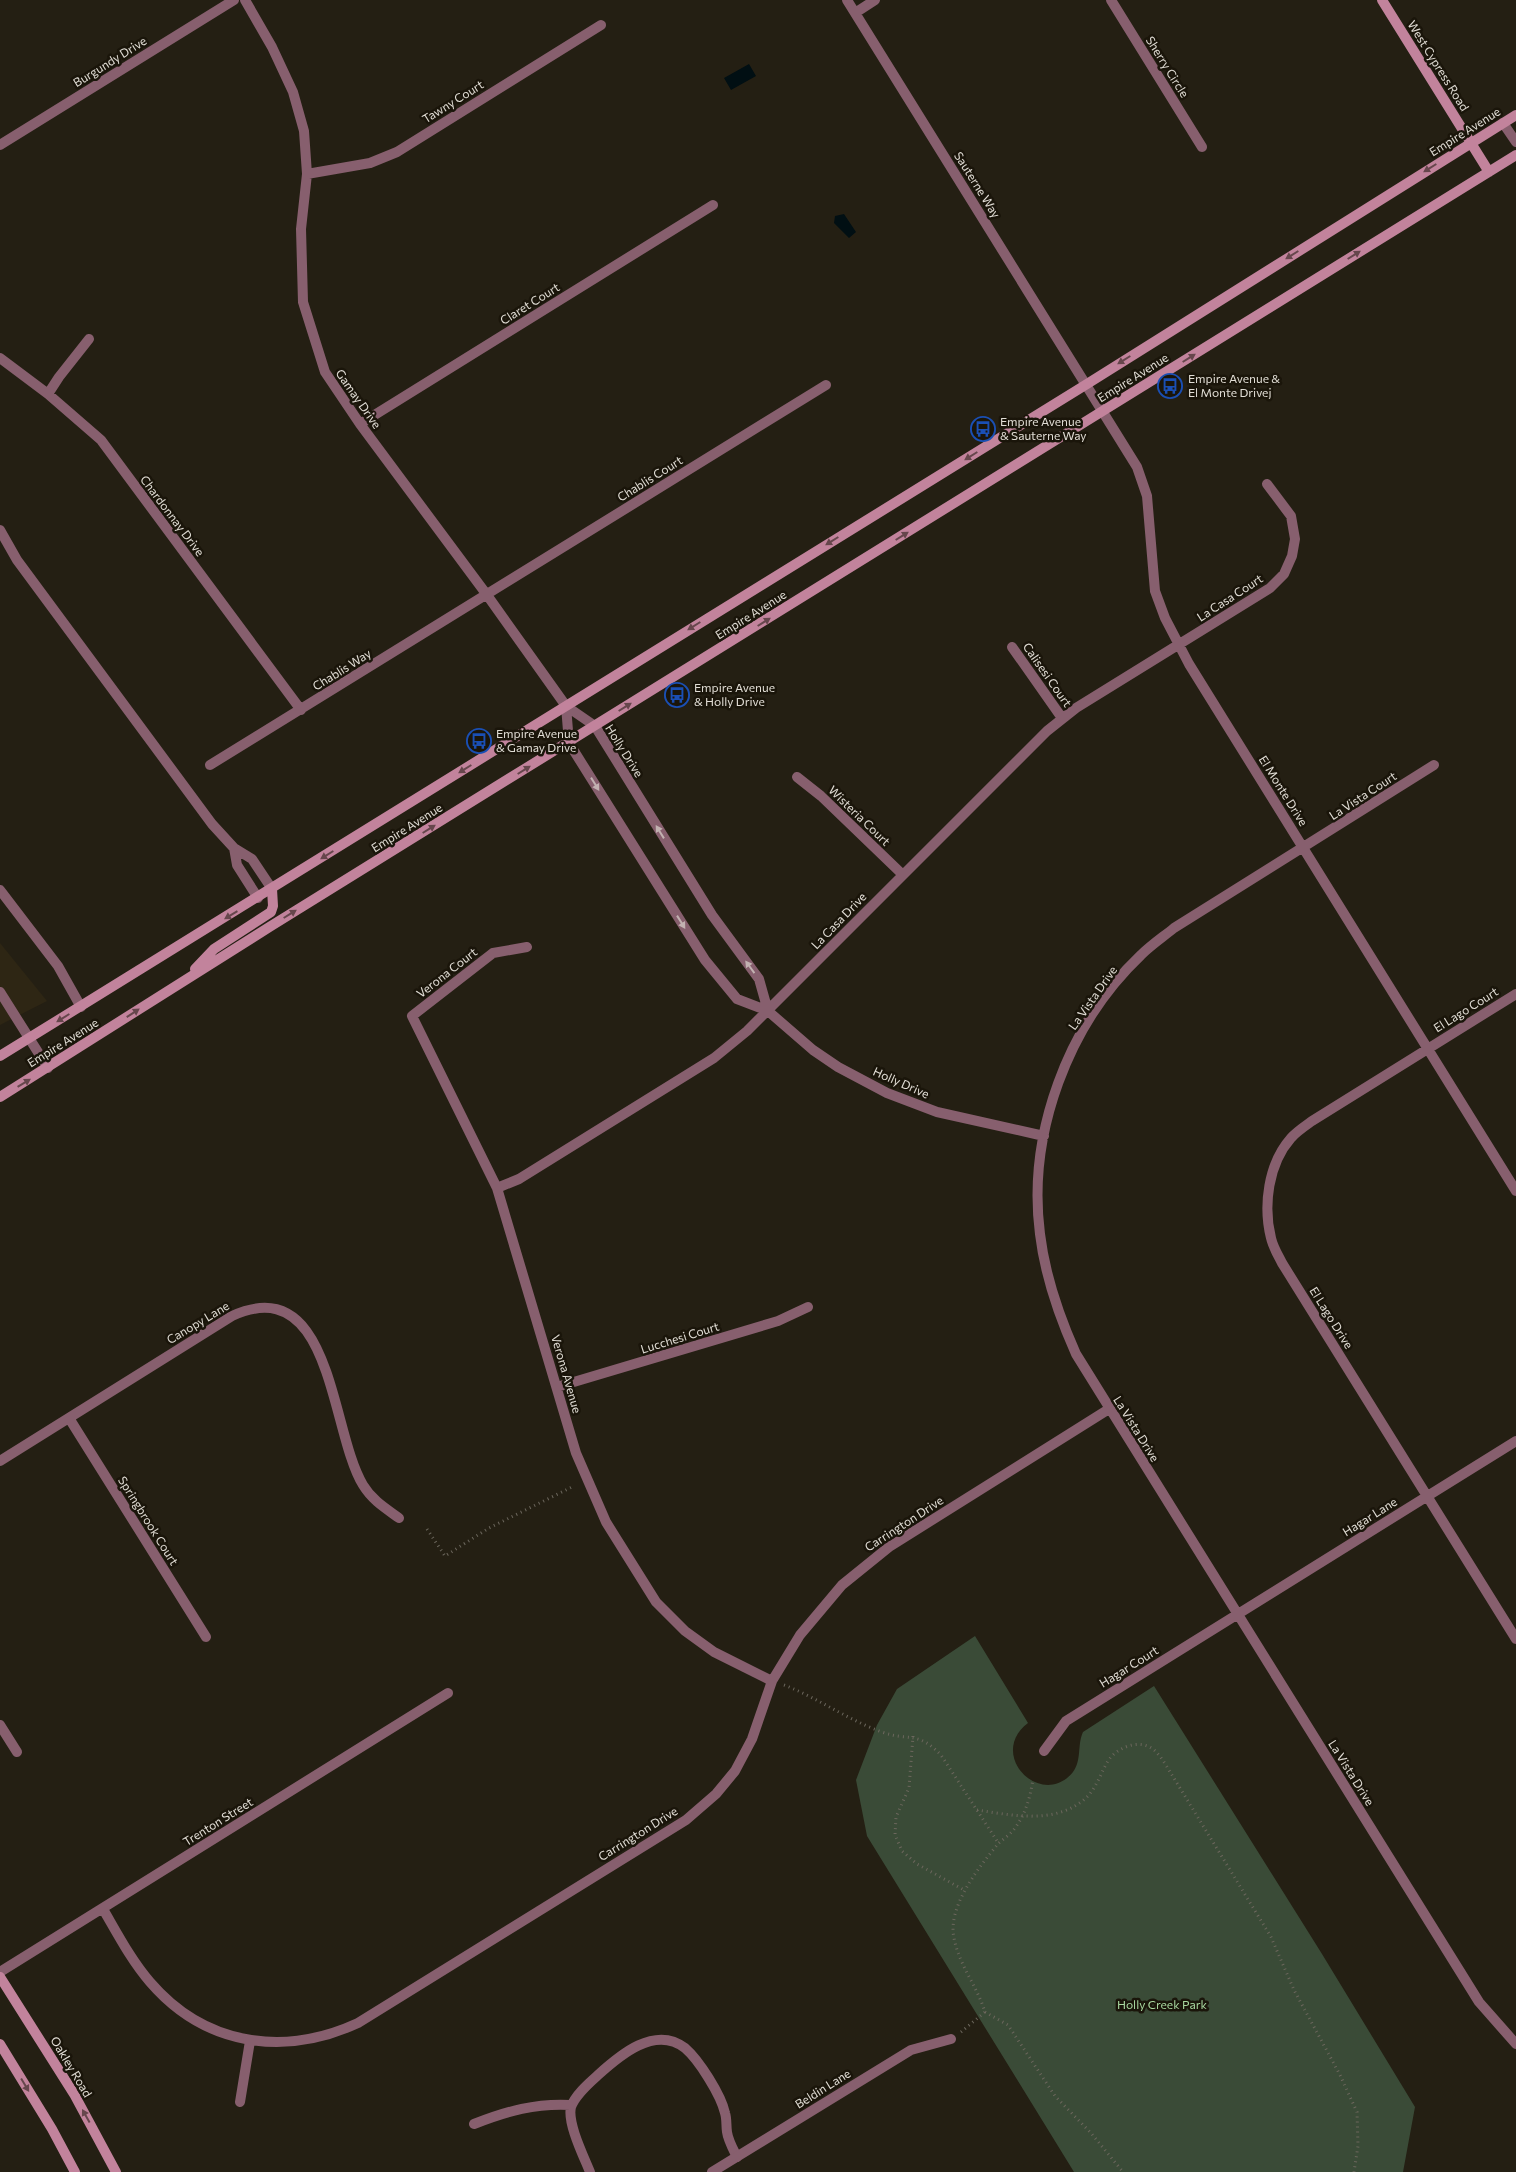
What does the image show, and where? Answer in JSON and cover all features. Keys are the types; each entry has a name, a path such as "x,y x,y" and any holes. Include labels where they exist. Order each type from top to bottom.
{"main road":[{"name":"West Cypress Road","path":"1382,0 1489,172"},
{"name":"Empire Avenue","path":"0,1056 1087,384 1516,115"},
{"name":"Empire Avenue","path":"0,1097 1516,155"},
{"path":"186,980 214,949 271,912 273,906 272,889"},
{"name":"Oakley Road","path":"0,1977 74,2094 116,2172"},
{"path":"0,2044 52,2129 75,2172"}],"street":[{"name":"Burgundy Drive","path":"0,145 234,0"},
{"name":"Gamay Drive","path":"244,0 272,48 293,92 304,131 307,174 301,229 303,302 324,372 566,706"},
{"name":"Sauterne Way","path":"847,0 1087,384"},
{"path":"855,13 875,0"},
{"name":"Sherry Circle","path":"1111,0 1202,147"},
{"name":"Tawny Court","path":"307,174 370,163 397,152 601,25"},
{"path":"1503,123 1516,142"},
{"name":"Claret Court","path":"360,424 713,205"},
{"path":"48,394 59,376 89,339"},
{"name":"Chardonnay Drive","path":"0,358 48,394 101,440 300,710"},
{"name":"El Monte Drive","path":"1087,384 1137,467 1147,496 1155,591 1179,646 1516,1191"},
{"name":"Chablis Court","path":"487,595 826,385"},
{"name":"La Casa Court","path":"1179,646 1270,588 1284,574 1292,556 1295,539 1291,516 1267,484"},
{"path":"0,530 27,574 212,824 234,848 252,859 272,889"},
{"name":"Chablis Way","path":"210,765 487,595"},
{"name":"La Casa Drive","path":"497,1188 519,1179 714,1058 768,1011 902,874 1062,718 1179,646"},
{"name":"Calisesi Court","path":"1012,647 1062,718"},
{"name":"Holly Drive","path":"566,706 595,726 712,915 759,978 768,1011"},
{"name":"Holly Drive","path":"566,706 569,743 705,960 737,999 768,1011 813,1050 838,1067 887,1093 937,1112 1044,1136"},
{"name":"La Vista Court","path":"1304,847 1434,765"},
{"name":"Wisteria Court","path":"797,777 821,796 902,874"},
{"name":"La Vista Drive","path":"1304,847 1174,928 1141,955 1114,985 1088,1022 1065,1064 1044,1136 1038,1200 1040,1234 1049,1280 1060,1319 1076,1354 1479,2002 1516,2044"},
{"path":"234,848 237,865 258,898"},
{"path":"0,890 58,966 81,1006"},
{"name":"Verona Court","path":"412,1016 493,953 527,947"},
{"path":"0,992 48,1068"},
{"name":"El Lago Court","path":"1429,1048 1516,994"},
{"name":"Verona Avenue","path":"412,1016 497,1188 576,1453 606,1522 656,1602 685,1631 714,1652 772,1681"},
{"name":"El Lago Drive","path":"1429,1048 1312,1121 1290,1138 1277,1163 1269,1188 1267,1214 1271,1240 1282,1263 1516,1639"},
{"name":"Canopy Lane","path":"0,1461 232,1316 247,1309 260,1307 287,1314 300,1323 312,1336 322,1359 353,1463 362,1484 372,1498 399,1518"},
{"name":"Lucchesi Court","path":"557,1388 778,1321 808,1307"},
{"name":"Carrington Drive","path":"103,1909 150,1982 176,2008 203,2025 250,2040 297,2042 335,2033 358,2023 686,1820 716,1794 735,1771 752,1739 772,1681 818,1611 862,1566 889,1547 1109,1409"},
{"name":"Springbrook Court","path":"69,1418 206,1638"},
{"name":"Hagar Lane","path":"1237,1614 1516,1441"},
{"name":"Hagar Court","path":"1044,1751 1066,1720 1237,1614"},
{"name":"Trenton Street","path":"0,1972 448,1693"},
{"path":"0,1725 17,1752"},
{"name":"Beldin Lane","path":"712,2172 910,2050 951,2039"},
{"path":"240,2102 250,2040"},
{"path":"590,2172 579,2146 570,2112 571,2105 587,2084 632,2048 659,2040 677,2044 686,2049 698,2063 725,2112 727,2134 737,2157"},
{"path":"474,2124 502,2113 536,2105 571,2105"}],"path":[{"path":"427,1529 445,1556 490,1528 572,1487"},
{"path":"772,1681 883,1733 913,1736 929,1743 941,1755 999,1844"},
{"path":"913,1736 909,1788 896,1817 895,1835 902,1851 917,1864 964,1890"},
{"path":"977,1810 1022,1817 1055,1814 1081,1802 1098,1784 1108,1760 1122,1748 1137,1744 1154,1749 1172,1775 1271,1937 1294,1990 1340,2075 1357,2112 1358,2146 1354,2172"},
{"path":"1033,1779 1029,1803 1014,1830 999,1844 964,1890 955,1916 953,1937 963,1968 981,2000 985,2012 1008,2025 1055,2096 1091,2133 1123,2172"},
{"path":"951,2039 985,2012"}],"shaded area":[{"path":"749,64 756,76 731,90 724,78"},
{"path":"844,214 856,232 849,238 834,223 835,216"},
{"path":"0,943 47,1001 0,1025"}],"green space":[{"name":"Holly Creek Park","path":"975,1636 1028,1723 1017,1736 1013,1750 1016,1763 1023,1774 1034,1782 1047,1785 1060,1782 1073,1772 1079,1757 1083,1732 1154,1686 1322,1954 1415,2107 1403,2172 1074,2172 867,1836 856,1780 877,1725 897,1689"}],"place":[{"name":"Empire Avenue & El Monte Drivej","path":"1170,386"},
{"name":"Empire Avenue & Sauterne Way","path":"983,429"},
{"name":"Empire Avenue & Holly Drive","path":"677,695"},
{"name":"Empire Avenue & Gamay Drive","path":"479,741"}]}
